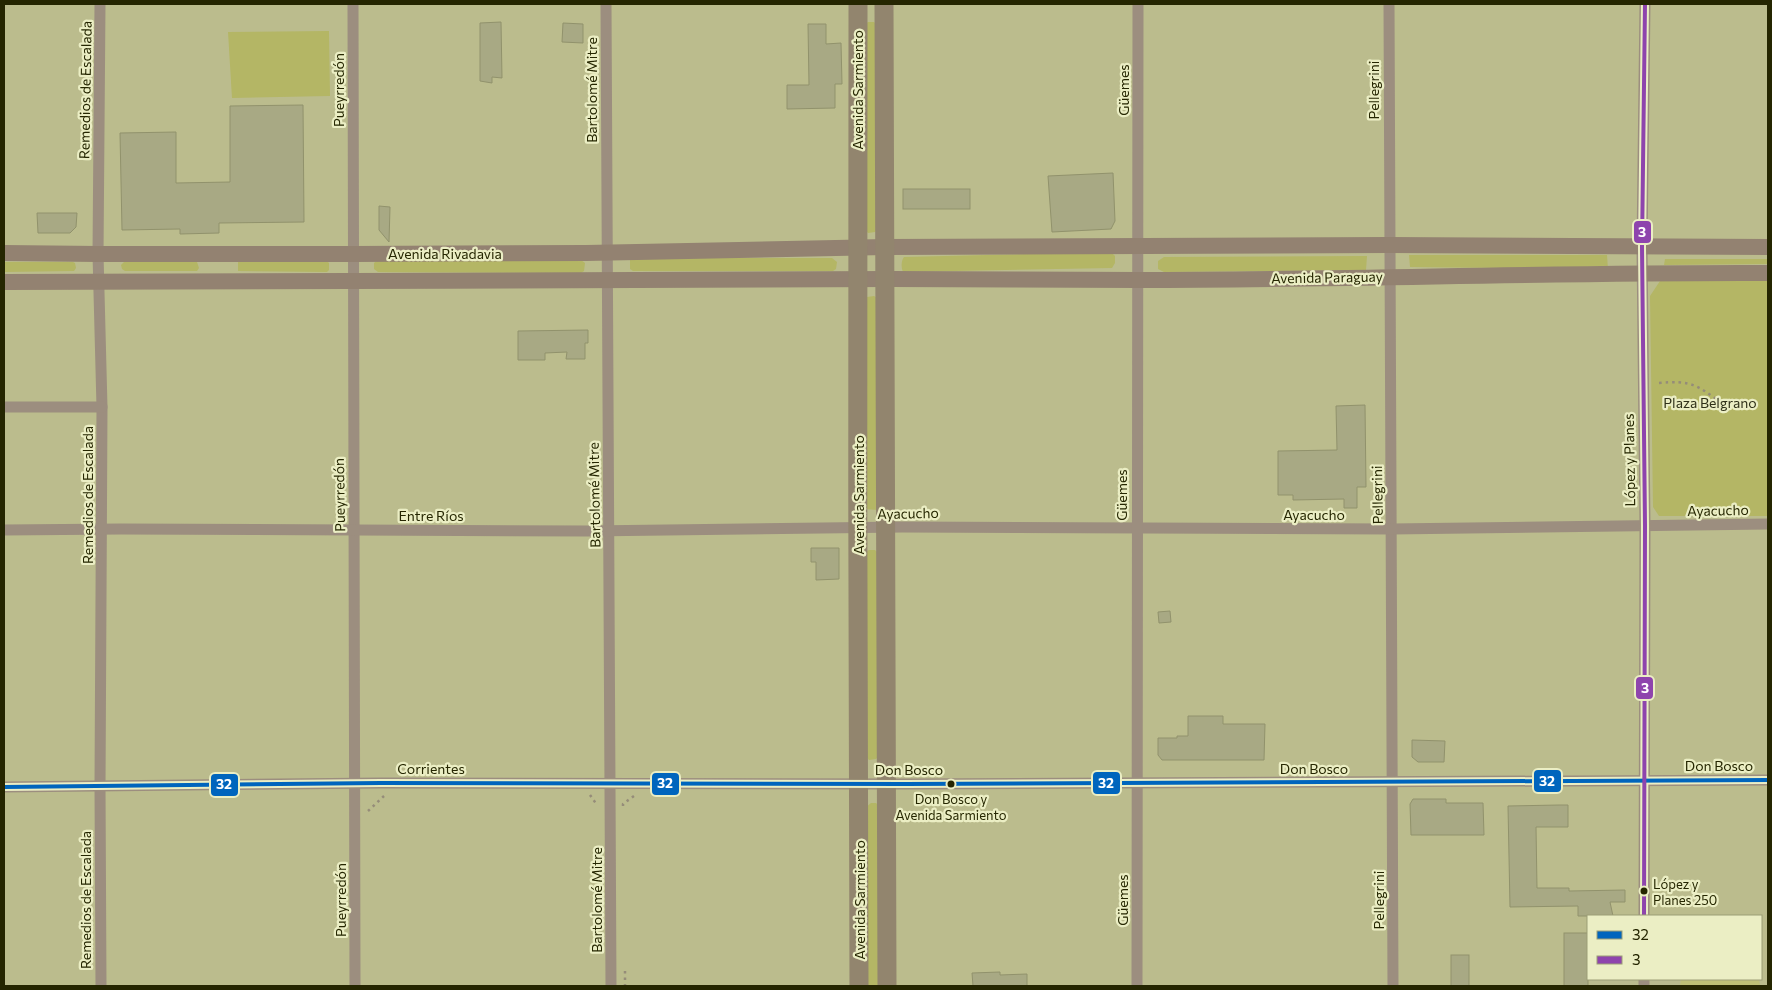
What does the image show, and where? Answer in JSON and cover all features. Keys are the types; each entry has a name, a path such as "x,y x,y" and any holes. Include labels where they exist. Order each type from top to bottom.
{"main road":[{"name":"Avenida Sarmiento","path":"858,4 859,986"},
{"name":"Avenida Sarmiento","path":"884,4 886,247 886,986"},
{"path":"886,247 1389,245 1768,247"},
{"name":"Avenida Rivadavia","path":"4,252 354,254 886,247"},
{"path":"218,280 219,254"},
{"name":"Avenida Paraguay","path":"885,279 1137,280 1642,272 1768,273"},
{"name":"Avenida Rivadavia","path":"4,282 885,279"}],"street":[{"name":"Remedios de Escalada","path":"100,4 98,254 102,407 101,986"},
{"name":"Pueyrredón","path":"353,4 356,986"},
{"name":"Bartolomé Mitre","path":"606,4 611,986"},
{"name":"Güemes","path":"1137,986 1138,4"},
{"name":"Pellegrini","path":"1389,4 1393,986"},
{"name":"López y Planes","path":"1644,915 1645,526 1642,247 1645,4"},
{"path":"4,407 102,407"},
{"name":"Ayacucho","path":"859,528 1392,530 1768,524"},
{"name":"Entre Ríos","path":"4,530 102,528 609,531 859,528"},
{"name":"Don Bosco","path":"859,784 1768,780"},
{"name":"Corrientes","path":"4,787 610,783 859,784"}],"path":[{"path":"1659,383 1673,382 1694,385 1721,403"},
{"path":"588,792 597,804 597,813"},
{"path":"367,811 382,796 392,796"},
{"path":"623,814 623,804 634,796"},
{"path":"625,967 625,986"}],"shaded area":[{"path":"1681,980 1759,980 1760,986 1680,986"}],"green space":[{"path":"868,22 874,22 878,26 878,229 875,232 868,233 864,228 864,25"},
{"path":"329,31 330,96 232,98 228,32"},
{"path":"1111,252 1115,256 1115,263 1112,268 903,272 902,266 904,257"},
{"path":"1409,255 1607,255 1608,269 1410,267"},
{"path":"1367,256 1366,270 1164,272 1158,269 1158,261 1164,257"},
{"path":"634,258 832,258 837,262 836,269 833,271 633,271 630,269 630,260"},
{"path":"379,259 581,260 585,263 584,271 581,273 378,272 374,269 374,263"},
{"path":"1665,259 1768,259 1768,264 1664,265"},
{"path":"238,260 327,261 329,263 329,270 327,272 238,271"},
{"path":"4,262 73,262 76,268 74,271 4,272"},
{"path":"124,262 197,262 199,268 197,271 125,271 121,265"},
{"name":"Plaza Belgrano","path":"1768,280 1768,516 1659,516 1653,507 1650,296 1660,281"},
{"path":"874,296 879,299 878,510 864,509 863,301 867,297"},
{"path":"875,550 878,553 880,755 876,759 869,760 865,756 866,552"},
{"path":"871,803 876,803 881,808 880,986 865,986 865,808"}],"building":[{"path":"501,22 502,78 492,77 492,83 480,81 480,23"},
{"path":"563,23 583,24 583,43 562,42"},
{"path":"808,24 826,24 826,44 841,43 842,84 835,84 835,108 787,109 787,85 809,85"},
{"path":"303,105 304,222 219,223 219,233 180,234 180,229 122,230 120,133 176,132 176,183 230,182 230,106"},
{"path":"1113,173 1115,221 1111,229 1052,232 1048,176"},
{"path":"903,189 970,189 970,209 903,209"},
{"path":"379,206 390,207 389,242 379,230"},
{"path":"37,213 77,213 76,227 70,233 38,233"},
{"path":"588,330 588,343 585,343 585,359 566,359 567,352 545,353 545,360 518,360 518,331"},
{"path":"1365,405 1366,487 1357,487 1357,508 1344,508 1344,499 1293,500 1293,495 1278,495 1278,451 1337,450 1336,406"},
{"path":"811,548 839,548 839,579 816,580 816,562 811,562"},
{"path":"1170,611 1171,622 1159,623 1158,612"},
{"path":"1188,716 1223,716 1223,724 1265,724 1264,760 1162,760 1158,755 1158,738 1188,736"},
{"path":"1412,740 1445,741 1444,762 1418,762 1412,757"},
{"path":"1413,799 1446,799 1446,803 1483,803 1484,835 1411,835 1410,804"},
{"path":"1568,805 1568,827 1536,827 1537,888 1569,888 1569,891 1625,890 1625,902 1610,902 1613,915 1578,916 1578,906 1510,907 1508,806"},
{"path":"1564,933 1587,933 1588,986 1564,986"},
{"path":"1451,955 1469,955 1469,986 1451,986"},
{"path":"1000,972 1000,975 1027,974 1027,986 973,986 972,973"}],"transit line":[{"name":"3","path":"1644,915 1645,525 1642,247 1645,4"},
{"name":"32","path":"4,787 381,783 906,784 1768,780"}],"place":[{"name":"Don Bosco y Avenida Sarmiento","path":"951,784"},
{"name":"López y Planes 250","path":"1644,891"}]}
